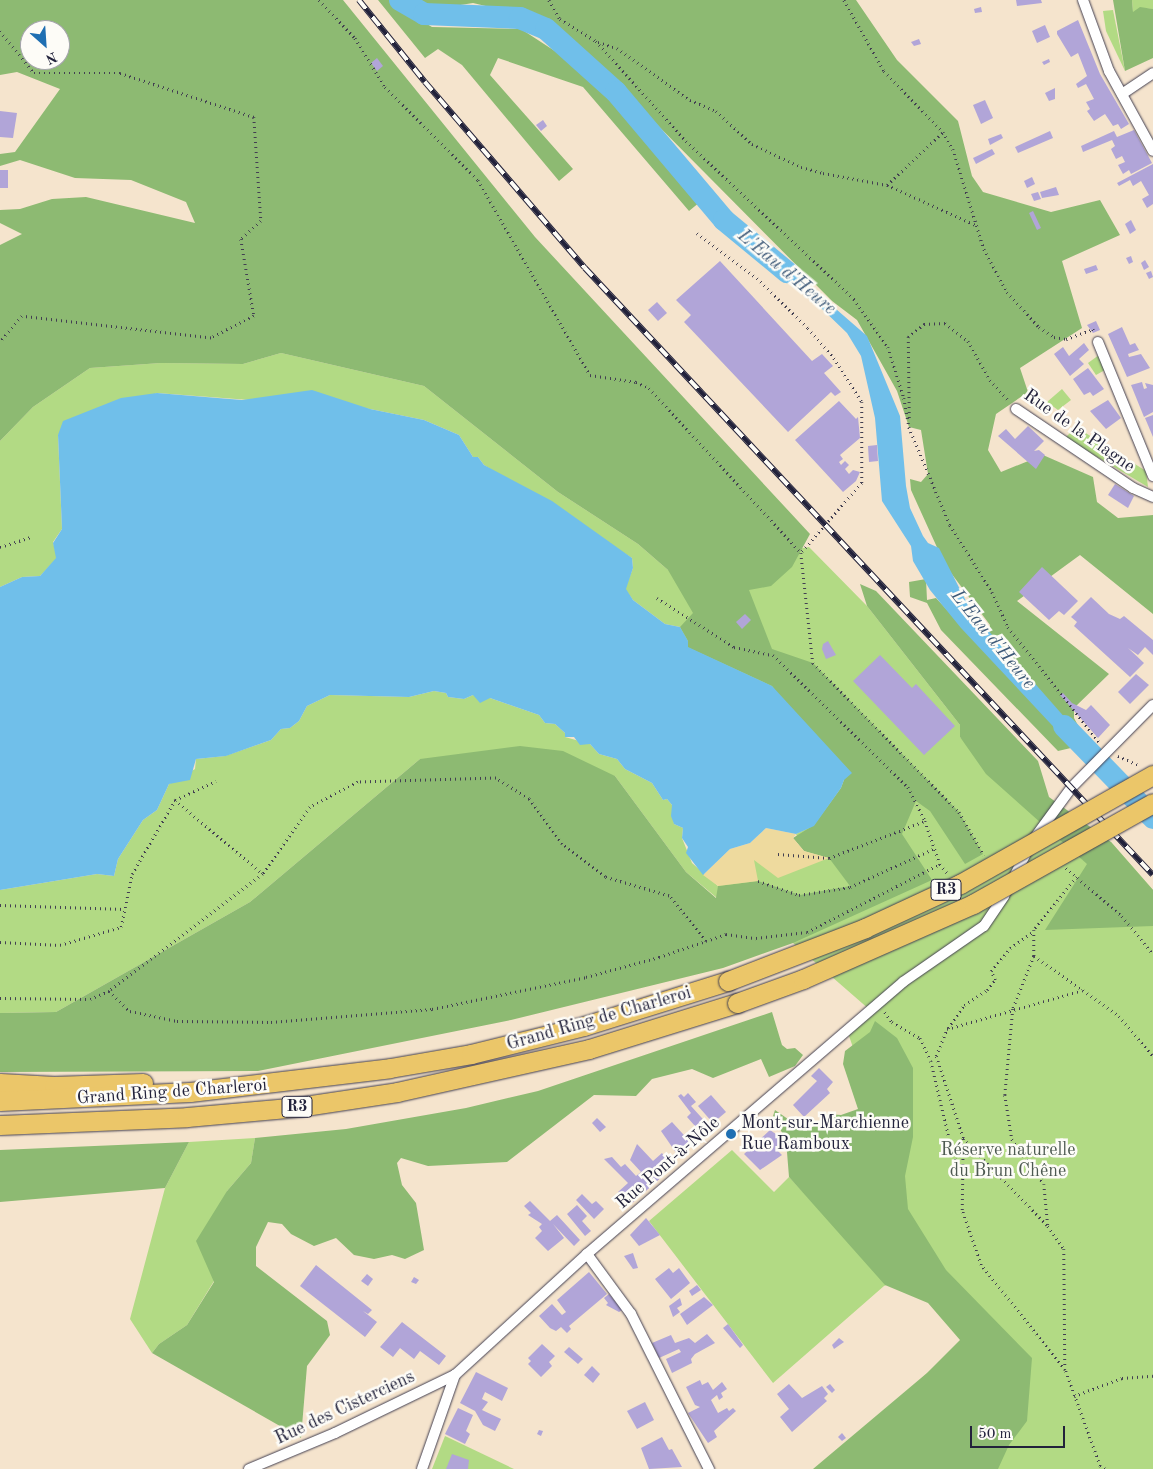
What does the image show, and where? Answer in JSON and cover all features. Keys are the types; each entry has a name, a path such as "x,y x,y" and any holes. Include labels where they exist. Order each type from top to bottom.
{"highway":[{"name":"Grand Ring de Charleroi","path":"0,1100 190,1092 294,1082 471,1054 593,1024 728,981 865,928 960,884 1148,772"},
{"name":"Grand Ring de Charleroi","path":"0,1125 187,1117 298,1106 397,1092 589,1049 736,1003 803,979 973,904 1153,803"},
{"path":"0,1083 54,1086 153,1083 190,1092"}],"street":[{"path":"1083,0 1109,71 1153,152"},
{"path":"1122,94 1153,74"},
{"name":"Rue de la Plagne","path":"1098,342 1153,476"},
{"name":"Rue de la Plagne","path":"1016,409 1133,488 1153,496"},
{"name":"Rue Pont-à-Nôle","path":"422,1469 455,1375 587,1254 879,1003 984,926 1004,896 1033,840 1072,787 1153,705"},
{"path":"587,1254 631,1314 709,1469"},
{"name":"Rue des Cisterciens","path":"249,1469 335,1433 455,1375"}],"path":[{"path":"319,0 354,38 385,87 478,180 590,375 636,382 649,388 801,553 813,663 959,812 987,862"},
{"path":"549,0 560,18 596,41 617,48 690,100 716,111 760,148 800,167 887,184 978,226"},
{"path":"844,0 884,71 942,132 952,149 984,249 1002,284 1039,327 1054,337 1066,339 1093,329 1098,342"},
{"path":"0,31 34,73 120,74 254,117 262,221 241,239 254,316 211,338 22,316 0,342"},
{"path":"596,41 686,141 854,299 888,347 904,398 909,427 939,504 992,592 1008,627 1106,754 1148,772"},
{"path":"887,184 942,132"},
{"path":"697,233 757,278 808,328 834,358 862,402 862,483 801,553"},
{"name":"Rue de la Plagne","path":"909,427 908,337 924,324 945,323 968,342 990,380 1016,409"},
{"path":"0,547 31,537"},
{"path":"657,598 734,647 773,655 908,787 925,820 940,864 952,880"},
{"path":"0,998 90,999 109,991 262,874 310,807 358,782 496,778 529,799 562,844 605,877 669,896 706,941"},
{"path":"0,942 60,945 121,927 132,874 175,800 216,782"},
{"path":"175,800 262,874"},
{"path":"778,854 829,858 925,820"},
{"path":"758,881 800,895 850,887 935,848"},
{"path":"109,991 130,1011 176,1021 321,1019 432,1009 528,991 726,934 756,938 806,932 940,864"},
{"path":"1062,865 1122,916 1153,954"},
{"path":"1065,1370 981,1265 962,1210 963,1138 936,1056 948,1029 964,1005 987,990 995,980 991,971 1010,948 1034,930 1077,878"},
{"path":"0,905 125,909"},
{"path":"1034,930 1034,956 1013,1009 1005,1095 1012,1139 1044,1184 1048,1226"},
{"path":"1034,956 1119,1016 1153,1056"},
{"path":"948,1029 1083,990"},
{"path":"879,1003 892,1022 920,1038 931,1061 953,1154 962,1174"},
{"path":"963,1138 1048,1226 1064,1249 1065,1370 1100,1466 1105,1469"},
{"path":"1074,1396 1122,1378 1153,1376"}],"green space":[{"path":"0,0 343,0 535,237 810,534 792,567 771,586 749,590 772,649 813,663 959,812 983,854 965,864 930,811 916,801 902,834 932,880 793,943 723,968 511,1020 258,1071 0,1072 0,1013 56,1012 250,902 420,759 520,746 563,751 615,776 686,872 716,898 718,886 758,881 800,895 850,886 829,858 804,851 793,838 814,825 841,788 844,780 772,686 687,647 688,641 680,627 693,613 668,570 638,544 558,492 424,386 281,353 243,364 161,363 90,368 33,407 0,441 0,245 22,234 0,223 0,210 20,209 52,199 86,197 195,223 186,202 131,180 75,178 20,160 0,166 0,154 15,152 60,89 17,72 0,75"},
{"path":"378,0 396,0 403,10 432,27 521,29 587,72 700,202 689,211 583,87 498,58 490,75 573,169 559,181 462,65 438,49 425,58"},
{"path":"412,0 856,0 897,60 958,121 972,176 983,192 1051,212 1100,200 1120,235 1062,261 1082,328 1020,368 1028,392 996,414 988,450 1001,472 1043,455 1093,477 1097,502 1118,518 1153,515 1153,614 1080,555 1017,601 1109,674 1074,708 1074,718 1088,744 1058,751 941,630 927,603 910,597 909,582 926,579 927,600 936,598 982,648 990,625 945,565 911,490 910,479 921,482 928,474 921,430 909,427 897,391 857,320 832,301 595,62 545,20 473,3 429,10"},
{"path":"1113,0 1132,0 1133,12 1140,7 1153,9 1153,58 1125,71"},
{"path":"1132,0 1153,0 1153,9 1140,8 1133,13"},
{"path":"1113,10 1125,71 1106,31 1103,11"},
{"name":"Réserve naturelle du Brun Chêne","path":"281,353 424,386 558,492 638,544 668,570 809,547 867,606 960,725 960,737 1083,860 1111,842 1153,890 1153,1469 824,1469 964,1339 915,1273 884,1286 773,1383 649,1221 732,1150 774,1192 789,1177 824,1215 874,1109 847,1030 870,1010 755,910 717,898 686,872 615,776 420,759 250,902 56,1012 0,1013 0,890 97,874 114,876 118,859 143,820 157,810 169,784 195,769 196,759 225,756 271,740 281,729 290,728 299,721 307,706 330,695 409,697 434,691 446,693 448,697 464,699 473,695 490,698 539,715 545,723 555,724 565,733 565,737 590,744 599,754 617,759 625,769 652,783 663,800 667,799 672,805 674,824 683,828 682,838 692,863 718,886 754,860 828,858 804,851 796,834 814,825 841,788 844,780 852,772 687,647 680,627 665,624 633,600 625,589 633,568 632,558 484,465 478,457 473,457 459,435 424,420 370,409 157,393 58,435 62,529 53,542 57,558 40,576 22,577 0,587 0,441 33,407 90,368 161,363 243,364"},
{"path":"1099,355 1105,370 1096,375 1088,363"},
{"path":"1062,389 1071,400 1058,410 1047,402"},
{"path":"1076,427 1146,471 1148,487 1065,438"},
{"path":"860,584 876,591 1038,761 1049,797 1111,842 1153,890 1153,926 1045,930 1087,864 986,774 960,737 960,725 867,606"},
{"path":"772,1012 782,1045 787,1049 795,1048 803,1055 795,1066 769,1077 761,1059 713,1078 692,1069 652,1079 636,1096 594,1095 507,1162 428,1166 401,1158 397,1163 402,1185 416,1203 424,1250 405,1259 392,1255 374,1259 354,1255 336,1238 314,1246 291,1234 282,1224 268,1222 256,1247 256,1266 327,1321 330,1335 307,1366 301,1438 152,1353 159,1344 187,1325 214,1282 196,1241 227,1191 251,1163 255,1138 346,1129 466,1108 538,1091"},
{"path":"875,1021 897,1038 913,1068 913,1137 905,1176 908,1209 946,1270 1032,1358 1027,1421 1009,1445 998,1469 813,1469 927,1373 960,1340 928,1303 885,1285 789,1177 786,1140 773,1116 775,1110 795,1124 811,1128 828,1114 841,1115 858,1109 843,1064 845,1051 870,1032"},
{"path":"255,1138 251,1163 227,1191 214,1281 187,1325 159,1344 152,1353 130,1319 165,1188 189,1142"},
{"path":"189,1142 165,1188 0,1202 0,1150"},
{"path":"445,1436 514,1469 432,1469"}],"sand":[{"path":"766,828 796,834 793,838 804,851 829,858 778,878 754,860 758,881 718,886 703,875 730,849 750,843"}],"water":[{"path":"767,249 867,336 900,416 906,486 910,508 923,536 928,543 939,548 971,611 1089,745 1079,754 961,628 930,590 913,561 911,546 882,501 875,418 861,356 847,333 819,306 765,265 760,258"},
{"path":"312,390 370,409 424,420 459,435 473,457 478,457 484,465 552,501 632,558 633,568 626,589 633,600 665,624 680,627 688,641 688,647 772,686 852,773 844,780 841,788 814,826 796,834 766,828 750,843 730,849 703,875 686,853 688,847 682,838 683,828 674,824 671,816 672,805 667,799 663,800 652,783 625,769 617,759 599,754 590,744 580,745 574,737 565,737 565,733 555,724 545,723 539,715 490,698 480,703 473,695 464,699 448,697 446,693 434,691 409,697 330,695 307,706 299,721 290,728 281,729 271,740 226,756 196,759 190,780 169,784 157,810 143,820 118,859 114,876 97,874 0,890 0,587 22,577 40,576 56,558 53,543 62,529 58,435 63,421 121,398 157,393 242,400"}],"building":[{"path":"1016,0 1041,0 1042,3 1017,6"},
{"path":"981,7 982,12 975,13 974,9"},
{"path":"1078,20 1100,74 1129,124 1121,129 1118,124 1113,126 1105,114 1094,121 1087,111 1090,109 1086,102 1094,99 1086,84 1078,88 1076,84 1087,76 1078,53 1071,57 1057,31"},
{"path":"1045,25 1050,37 1037,43 1032,31"},
{"path":"919,39 921,44 914,46 911,42"},
{"path":"377,58 383,66 377,71 371,63"},
{"path":"1049,59 1050,62 1044,65 1042,62"},
{"path":"1055,88 1055,99 1049,101 1045,93"},
{"path":"985,100 993,118 981,124 973,105"},
{"path":"0,111 17,113 13,138 0,137"},
{"path":"543,120 547,126 541,131 536,125"},
{"path":"1134,130 1152,163 1131,174 1129,170 1123,174 1118,165 1125,162 1122,156 1116,159 1111,149 1115,146 1112,140 1083,152 1081,146 1114,131 1117,137"},
{"path":"1050,131 1053,138 1018,153 1015,147"},
{"path":"1001,134 1003,138 990,145 988,139"},
{"path":"992,149 995,154 976,164 973,158"},
{"path":"1153,164 1153,204 1147,208 1142,199 1149,195 1141,181 1133,186 1130,180 1119,186 1117,183"},
{"path":"0,170 8,170 8,188 0,188"},
{"path":"1032,177 1035,184 1027,188 1024,181"},
{"path":"1056,187 1059,195 1042,198 1040,192"},
{"path":"1038,192 1041,199 1034,201 1031,194"},
{"path":"1033,211 1041,228 1037,230 1029,213"},
{"path":"1131,220 1136,230 1130,234 1125,224"},
{"path":"1131,256 1133,262 1129,264 1126,258"},
{"path":"1145,260 1149,267 1144,270 1141,263"},
{"path":"720,261 812,361 822,354 833,366 824,373 841,392 835,396 831,392 788,432 684,322 691,315 676,300"},
{"path":"1096,265 1098,270 1086,274 1084,269"},
{"path":"1151,271 1153,277 1149,279 1146,273"},
{"path":"657,302 667,313 658,321 648,310"},
{"path":"1096,321 1100,330 1093,333 1087,325"},
{"path":"1122,327 1130,345 1135,343 1139,350 1128,354 1129,357 1141,354 1150,368 1127,377 1108,334"},
{"path":"1084,343 1089,350 1079,359 1084,364 1070,376 1054,354 1063,347 1069,356"},
{"path":"1088,368 1104,389 1093,396 1090,392 1084,395 1073,379"},
{"path":"1142,382 1144,389 1147,388 1145,383 1153,385 1153,412 1144,417 1131,385"},
{"path":"1108,400 1121,418 1106,429 1090,411"},
{"path":"839,401 856,419 858,417 860,438 840,455 843,459 839,462 841,465 845,461 849,465 845,469 849,474 853,470 860,472 856,481 843,492 795,440"},
{"path":"1153,415 1153,437 1145,418"},
{"path":"1028,426 1044,441 1034,451 1039,450 1045,455 1036,469 998,436 1006,429 1015,439"},
{"path":"877,445 878,461 869,462 868,446"},
{"path":"1115,484 1134,496 1128,508 1108,495"},
{"path":"1042,567 1078,601 1064,615 1059,611 1049,620 1019,592"},
{"path":"1091,597 1109,614 1120,619 1124,616 1153,640 1153,655 1145,647 1138,655 1128,648 1144,663 1130,677 1074,626 1077,622 1071,617"},
{"path":"745,614 751,620 742,629 736,622"},
{"path":"828,641 836,655 826,659 822,649 823,644"},
{"path":"880,655 912,688 916,684 955,726 924,755 853,681"},
{"path":"1136,674 1149,685 1130,704 1118,692"},
{"path":"1063,693 1072,703 1086,710 1091,705 1110,725 1098,738 1060,695"},
{"path":"819,1068 833,1082 827,1089 830,1093 804,1117 793,1105 817,1081 811,1076"},
{"path":"688,1093 696,1102 691,1106 711,1128 703,1135 687,1117 691,1113 678,1096 681,1094 684,1097"},
{"path":"711,1095 726,1112 713,1123 698,1106"},
{"path":"597,1118 606,1127 600,1132 592,1123"},
{"path":"672,1122 693,1145 679,1157 661,1131"},
{"path":"770,1130 783,1139 776,1149 782,1155 760,1170 744,1154"},
{"path":"637,1144 653,1161 662,1153 673,1167 630,1205 618,1192 628,1183 604,1159 612,1157 621,1167 625,1164 636,1176 641,1172 630,1160"},
{"path":"582,1194 592,1204 596,1201 604,1209 594,1219 576,1200"},
{"path":"530,1201 550,1221 557,1215 580,1240 574,1246 553,1224 564,1238 548,1251 535,1238 542,1231 539,1227 542,1224 528,1215 531,1213 524,1206"},
{"path":"577,1205 587,1216 582,1221 591,1231 585,1236 567,1214"},
{"path":"646,1218 660,1235 639,1246 630,1235"},
{"path":"633,1253 638,1268 633,1269 624,1256"},
{"path":"316,1265 372,1310 368,1314 363,1311 377,1322 365,1337 300,1286"},
{"path":"669,1268 673,1273 679,1268 690,1283 671,1299 655,1279"},
{"path":"589,1272 607,1294 569,1326 571,1329 567,1333 561,1327 556,1331 550,1328 539,1316 552,1304 562,1315 566,1312 557,1300"},
{"path":"367,1274 373,1279 368,1286 361,1281"},
{"path":"414,1277 419,1280 416,1284 411,1282"},
{"path":"697,1285 701,1290 692,1296 689,1291"},
{"path":"609,1294 622,1310 619,1312 606,1305 608,1303 604,1298"},
{"path":"704,1297 713,1305 687,1325 680,1314"},
{"path":"680,1298 682,1305 677,1308 680,1312 673,1317 669,1306"},
{"path":"402,1322 446,1356 439,1365 420,1351 414,1359 400,1348 393,1357 380,1347"},
{"path":"728,1324 743,1345 740,1348 723,1328"},
{"path":"707,1334 715,1343 695,1354 691,1359 692,1363 672,1373 666,1359 681,1352 679,1349 659,1358 652,1343 671,1335 675,1343 689,1338 695,1343"},
{"path":"839,1338 844,1342 834,1349 832,1345"},
{"path":"542,1344 555,1356 549,1362 552,1366 541,1377 528,1364 531,1361 528,1358"},
{"path":"569,1347 583,1359 578,1364 564,1352"},
{"path":"592,1366 600,1374 593,1383 584,1375"},
{"path":"476,1372 508,1388 502,1401 485,1392 482,1399 488,1402 482,1410 501,1419 495,1431 483,1425 475,1411 460,1403"},
{"path":"700,1380 702,1385 708,1382 713,1390 722,1382 727,1389 721,1393 723,1397 719,1400 717,1395 711,1400 718,1413 727,1408 729,1411 733,1408 736,1411 714,1431 717,1437 708,1443 688,1413 700,1407 695,1405 686,1387"},
{"path":"789,1384 802,1398 822,1386 828,1394 824,1398 827,1401 792,1432 780,1417 789,1409 777,1394"},
{"path":"830,1384 835,1390 832,1393 826,1387"},
{"path":"645,1402 654,1420 637,1429 627,1411"},
{"path":"458,1408 473,1415 466,1431 470,1434 465,1444 445,1434"},
{"path":"539,1430 543,1431 541,1436 537,1434"},
{"path":"842,1433 846,1438 842,1441 838,1437"},
{"path":"662,1437 669,1450 672,1449 682,1467 649,1469 641,1448"},
{"path":"452,1454 469,1460 468,1469 446,1469"}],"waterway":[{"name":"L'Eau d'Heure","path":"400,0 424,14 520,18 546,29 616,92 724,220 787,272"},
{"name":"L'Eau d'Heure","path":"1064,726 1153,818"}],"railway":[{"path":"359,0 425,82 585,268 1153,875"}],"place":[{"name":"Mont-sur-Marchienne Rue Ramboux","path":"731,1134"}]}
